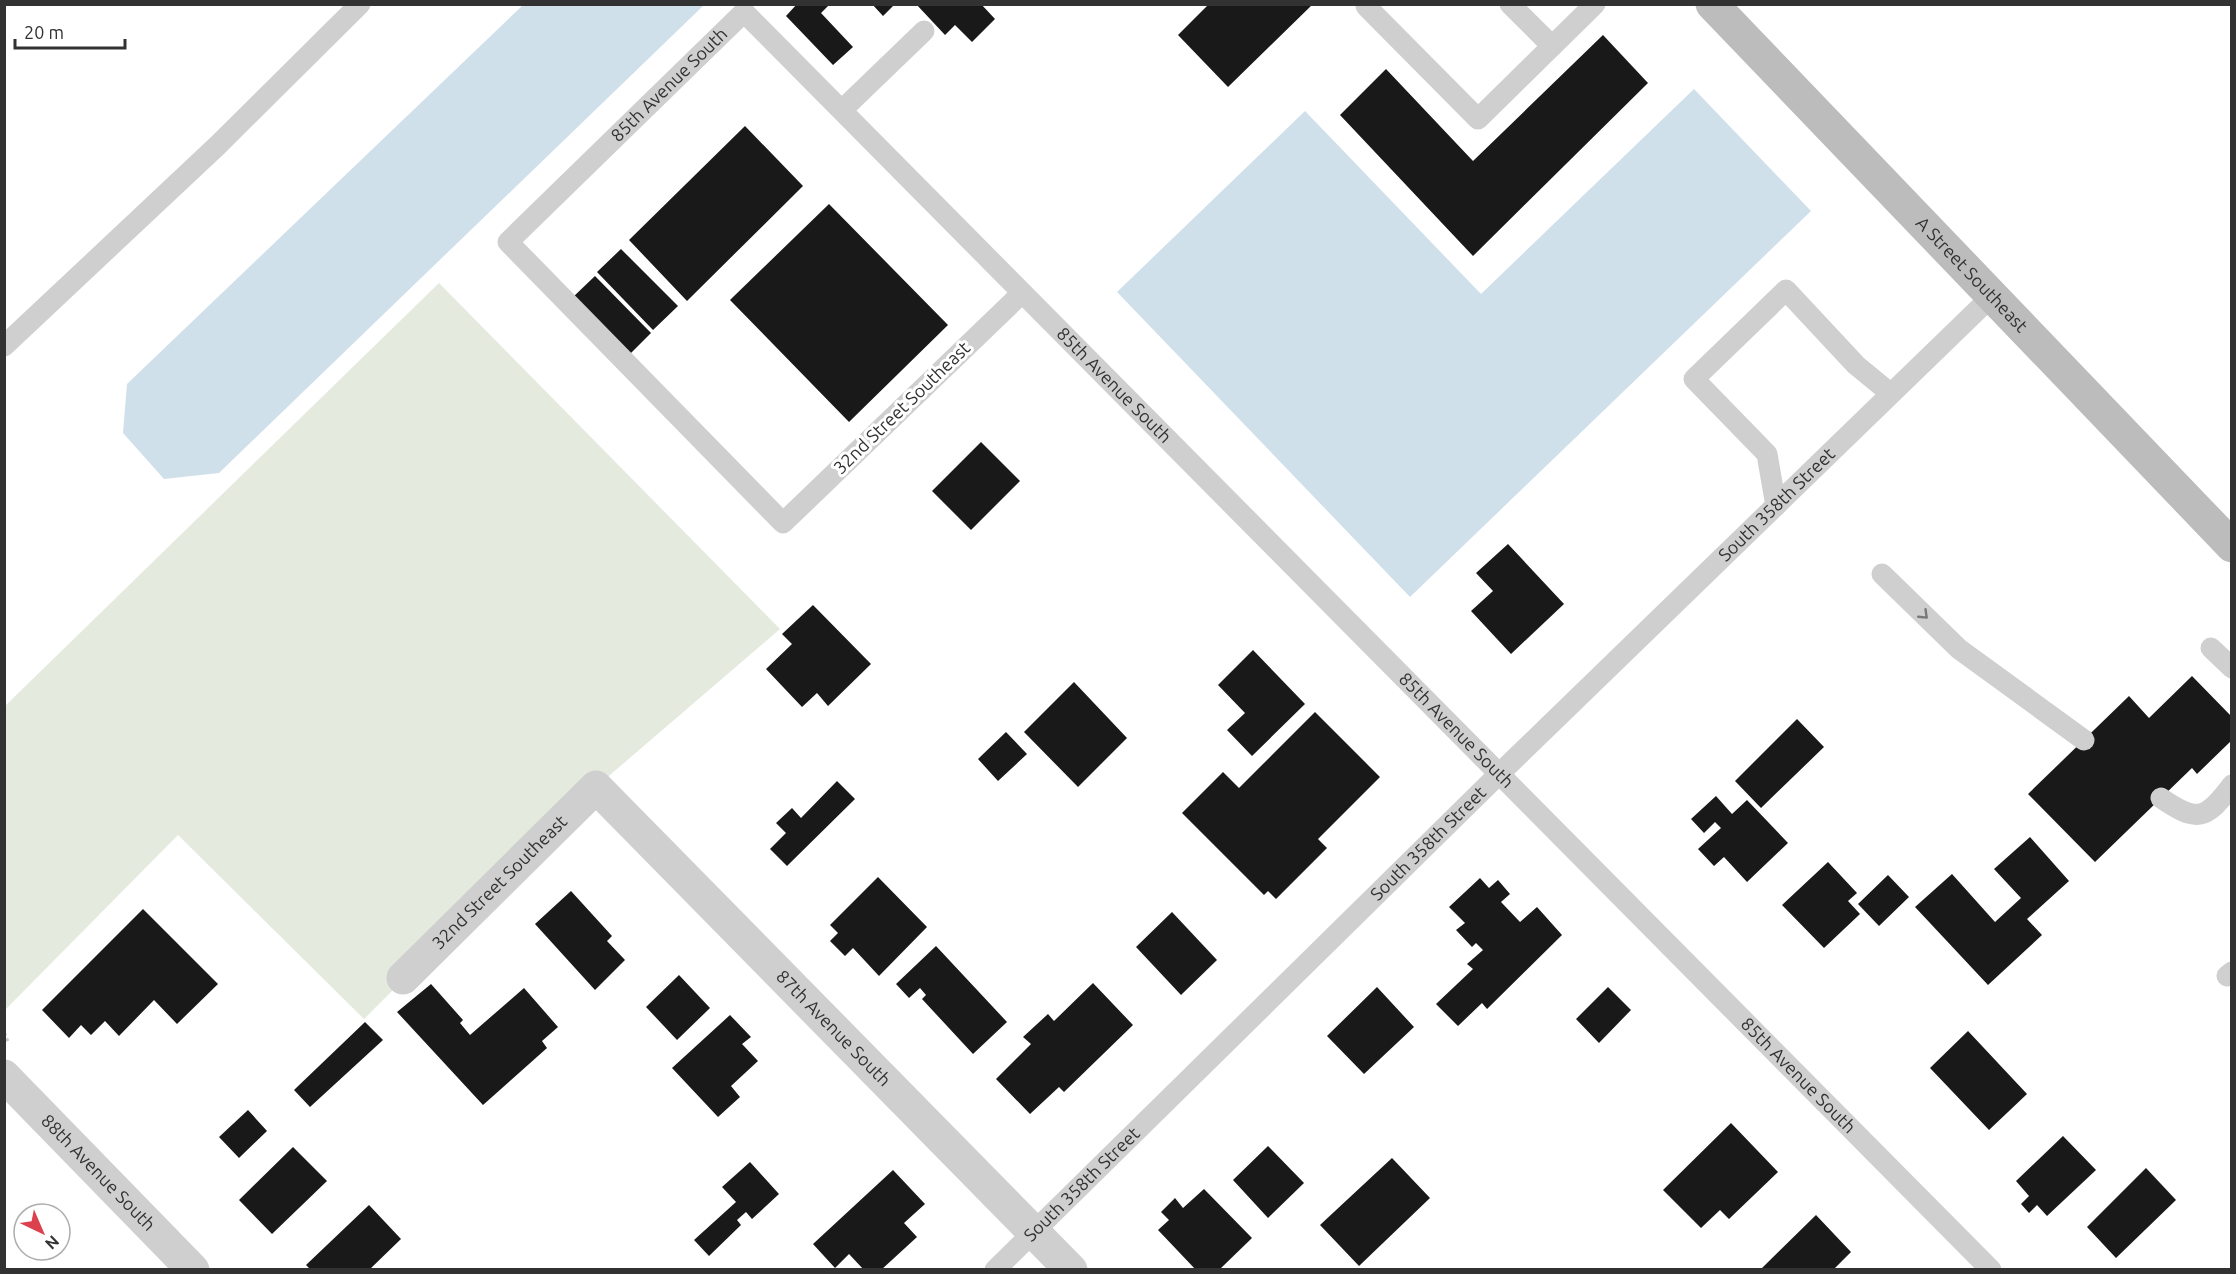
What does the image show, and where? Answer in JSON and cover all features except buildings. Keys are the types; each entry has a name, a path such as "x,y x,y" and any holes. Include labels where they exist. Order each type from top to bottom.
{"main road":[{"name":"A Street Southeast","path":"1712,4 2232,546"}],"street":[{"name":"87th Avenue South","path":"596,787 1071,1269"},
{"name":"32nd Street Southeast","path":"403,978 596,787"},
{"name":"88th Avenue South","path":"4,1076 193,1269"}],"lane":[{"path":"4,346 218,145 360,4"},
{"path":"1368,4 1366,6 1478,119 1595,4"},
{"path":"1510,4 1552,46"},
{"name":"85th Avenue South","path":"783,523 508,242 744,12 1991,1269"},
{"path":"842,110 924,31"},
{"path":"1776,506 1767,454 1694,379 1786,290 1856,365 1890,393"},
{"name":"32nd Street Southeast","path":"783,523 1022,293"},
{"name":"South 358th Street","path":"995,1269 1499,774 1993,295"},
{"path":"1882,574 1959,649 2084,740"},
{"path":"2211,648 2232,668"},
{"path":"2161,798 2184,814 2203,814 2219,801 2232,785"}],"shaded area":[{"path":"439,283 780,629 596,787 364,1019 178,835 5,1010 5,706"}],"water":[{"path":"523,5 704,5 219,473 164,479 123,433 127,384"},
{"path":"1694,89 1811,211 1410,597 1117,292 1305,111 1481,294"}]}
